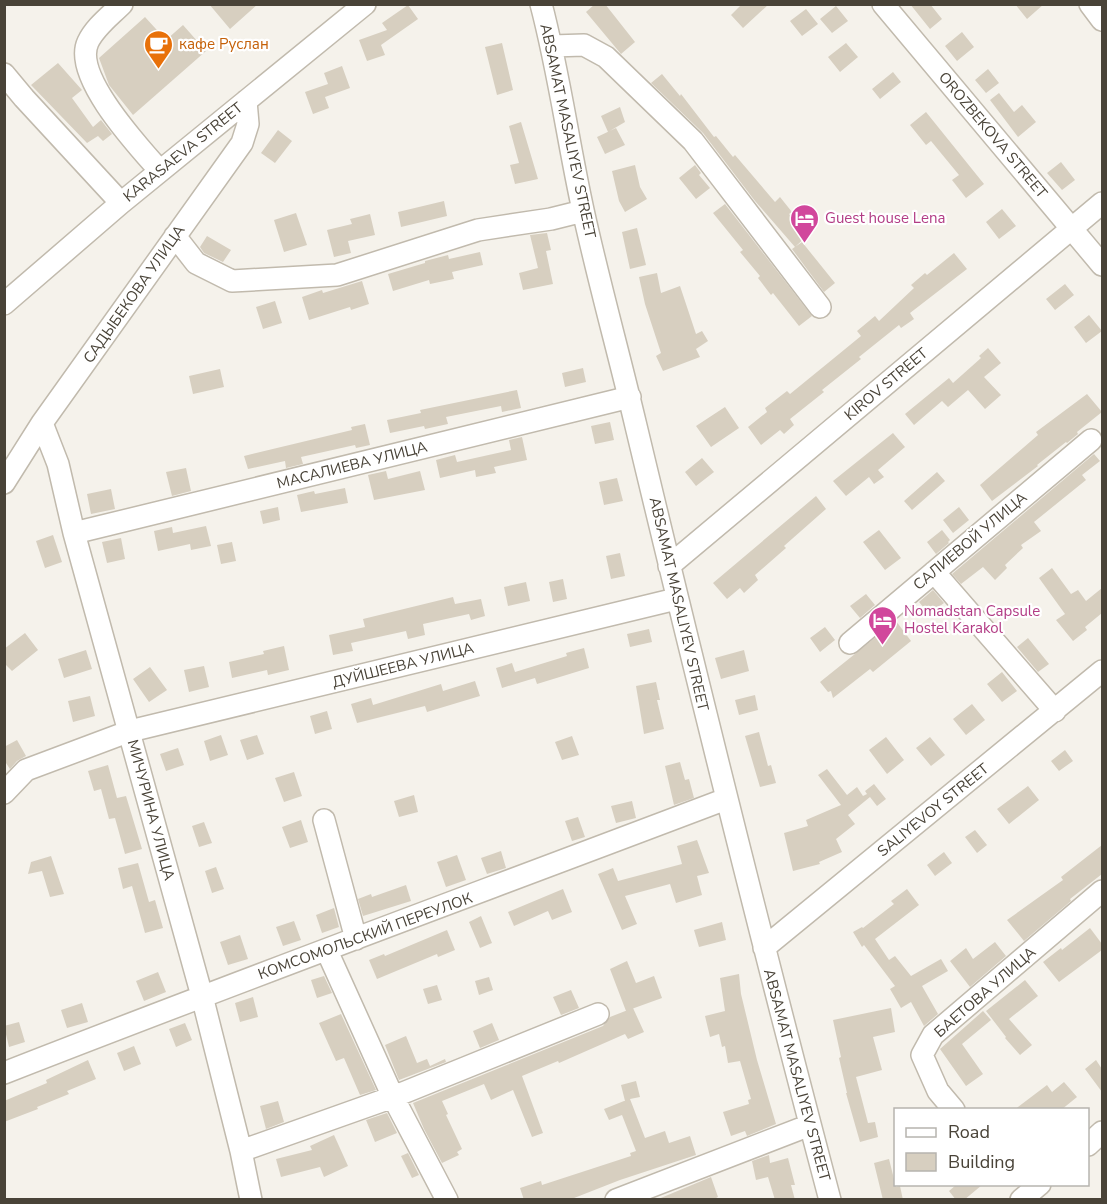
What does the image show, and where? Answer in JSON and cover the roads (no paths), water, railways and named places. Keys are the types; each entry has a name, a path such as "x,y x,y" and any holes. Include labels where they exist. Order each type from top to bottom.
{"street":[{"path":"122,4 87,43 86,60 93,82 110,113 160,171"},
{"name":"KARASAEVA STREET","path":"4,304 121,203 365,4"},
{"name":"ABSAMAT MASALIYEV STREET","path":"541,4 552,46 583,211 630,397 676,599 830,1200"},
{"name":"OROZBEKOVA STREET","path":"883,4 1102,265"},
{"path":"1090,4 1102,20"},
{"path":"552,46 584,45 606,57 670,118 693,141 820,307"},
{"path":"6,78 121,203"},
{"name":"САДЫБЕКОВА УЛИЦА","path":"4,483 42,423 242,143 248,124 246,101"},
{"name":"KIROV STREET","path":"669,566 1102,203"},
{"path":"175,236 196,263 232,281 337,275 478,230 550,219 583,211"},
{"name":"МАСАЛИЕВА УЛИЦА","path":"74,533 630,397"},
{"name":"МИЧУРИНА УЛИЦА","path":"42,423 58,464 74,533 202,996 251,1200"},
{"name":"САЛИЕВОЙ УЛИЦА","path":"850,643 1091,440"},
{"path":"934,572 1055,711"},
{"name":"ДУЙШЕЕВА УЛИЦА","path":"4,793 26,770 130,731 676,599"},
{"name":"SALIYEVOY STREET","path":"764,948 1102,671"},
{"name":"КОМСОМОЛЬСКИЙ ПЕРЕУЛОК","path":"4,1073 726,799"},
{"path":"324,820 356,939"},
{"name":"БАЕТОВА УЛИЦА","path":"952,1108 938,1091 922,1055 933,1035 1102,891"},
{"path":"327,951 393,1097 447,1200"},
{"path":"241,1151 393,1097 598,1014"},
{"path":"616,1200 810,1125"},
{"path":"1089,1144 1102,1132"}],"place":[{"name":"кафе Руслан","path":"158,70"},
{"name":"Guest house Lena","path":"804,244"},
{"name":"Nomadstan Capsule Hostel Karakol","path":"883,646"}]}
